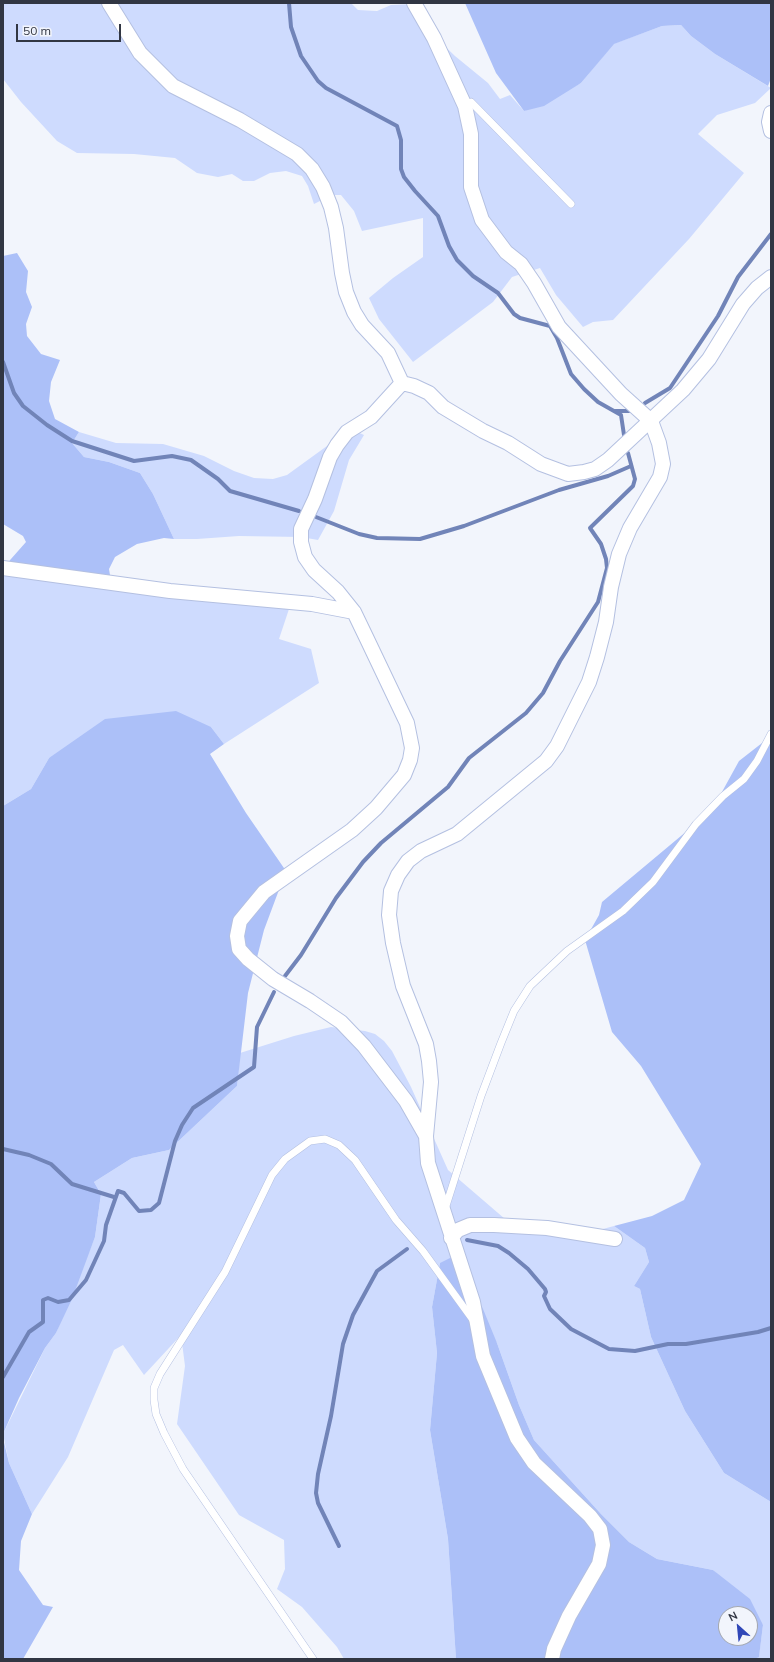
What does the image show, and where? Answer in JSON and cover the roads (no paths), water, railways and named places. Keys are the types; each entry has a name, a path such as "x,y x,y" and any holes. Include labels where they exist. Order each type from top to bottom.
{"street":[{"path":"109,3 140,53 173,86 240,120 290,150 312,169 323,187 331,207 336,228 346,292 354,312 362,325 388,354 402,383"},
{"path":"414,3 434,38 465,106 471,142 471,187 482,220 506,252 520,264 534,283 559,327 621,394 651,421 662,453 660,477 630,528 619,554 611,587 606,622 589,682 557,746 546,760 457,834 421,851 408,861 398,875 391,891 389,915 393,943 403,986 426,1044 429,1060 431,1082 426,1136 428,1163 472,1302 483,1356 516,1438 534,1463 590,1516 600,1529 603,1545 599,1564 569,1616 554,1649 552,1659"},
{"path":"771,113 769,122 771,131"},
{"path":"402,383 414,386 429,394 443,408 483,431 508,443 541,464 568,474 595,469 608,460 651,421 697,375 743,304 757,288 771,277"},
{"path":"402,383 371,417 347,432 337,445 330,457 315,498 301,529 301,542 305,557 314,570 338,592 354,612 407,723 412,748 410,760 404,775 376,808 352,830 264,892 240,920 237,936 239,949 248,959 273,979 341,1022 364,1046 406,1101 426,1136"},
{"path":"3,568 170,591 312,604 354,612"},
{"path":"451,1238 458,1230 470,1225 494,1225 547,1228 615,1239"}],"lane":[{"path":"465,106 471,102 571,204"},
{"path":"443,1213 481,1096 501,1043 514,1011 530,986 567,951 623,911 653,882 696,824 723,796 744,779 757,761 771,734"},
{"path":"313,1659 183,1469 156,1414 154,1388 160,1374 225,1272 272,1175 285,1159 310,1141 325,1139 339,1145 355,1160 396,1220 423,1251 477,1326"}],"waterway":[{"path":"289,3 291,27 301,56 318,81 326,88 397,126 401,140 401,169 404,177 438,216 449,246 457,260 473,276 498,293 514,314 520,318 550,326 557,338 571,374 598,402 621,415 624,435"},
{"path":"645,403 670,388 718,316 738,277 771,234"},
{"path":"3,362 14,393 23,406 47,425 72,441 134,461 172,456 191,460 218,479 230,491 299,511"},
{"path":"615,411 629,411"},
{"path":"285,976 301,955 336,898 363,862 381,843 448,787 469,758 526,713 543,693 560,661 598,602 607,568 606,559 601,544 590,528 633,486 635,479 628,453"},
{"path":"316,517 359,534 377,538 420,539 464,526 559,490 608,476 631,466"},
{"path":"3,1377 29,1332 43,1322 43,1300 48,1298 58,1302 69,1300 86,1280 104,1241 106,1225 118,1191 124,1193 139,1211 151,1210 159,1203 175,1141 182,1125 193,1108 254,1067 257,1027 274,992"},
{"path":"3,1149 29,1155 51,1164 72,1184 114,1197"},
{"path":"467,1240 498,1246 509,1253 528,1269 545,1289 546,1292 544,1296 550,1309 571,1329 609,1349 635,1351 668,1344 686,1344 758,1332 771,1328"},
{"path":"339,1546 318,1503 316,1493 318,1474 331,1416 343,1344 353,1315 377,1271 407,1249"}]}
